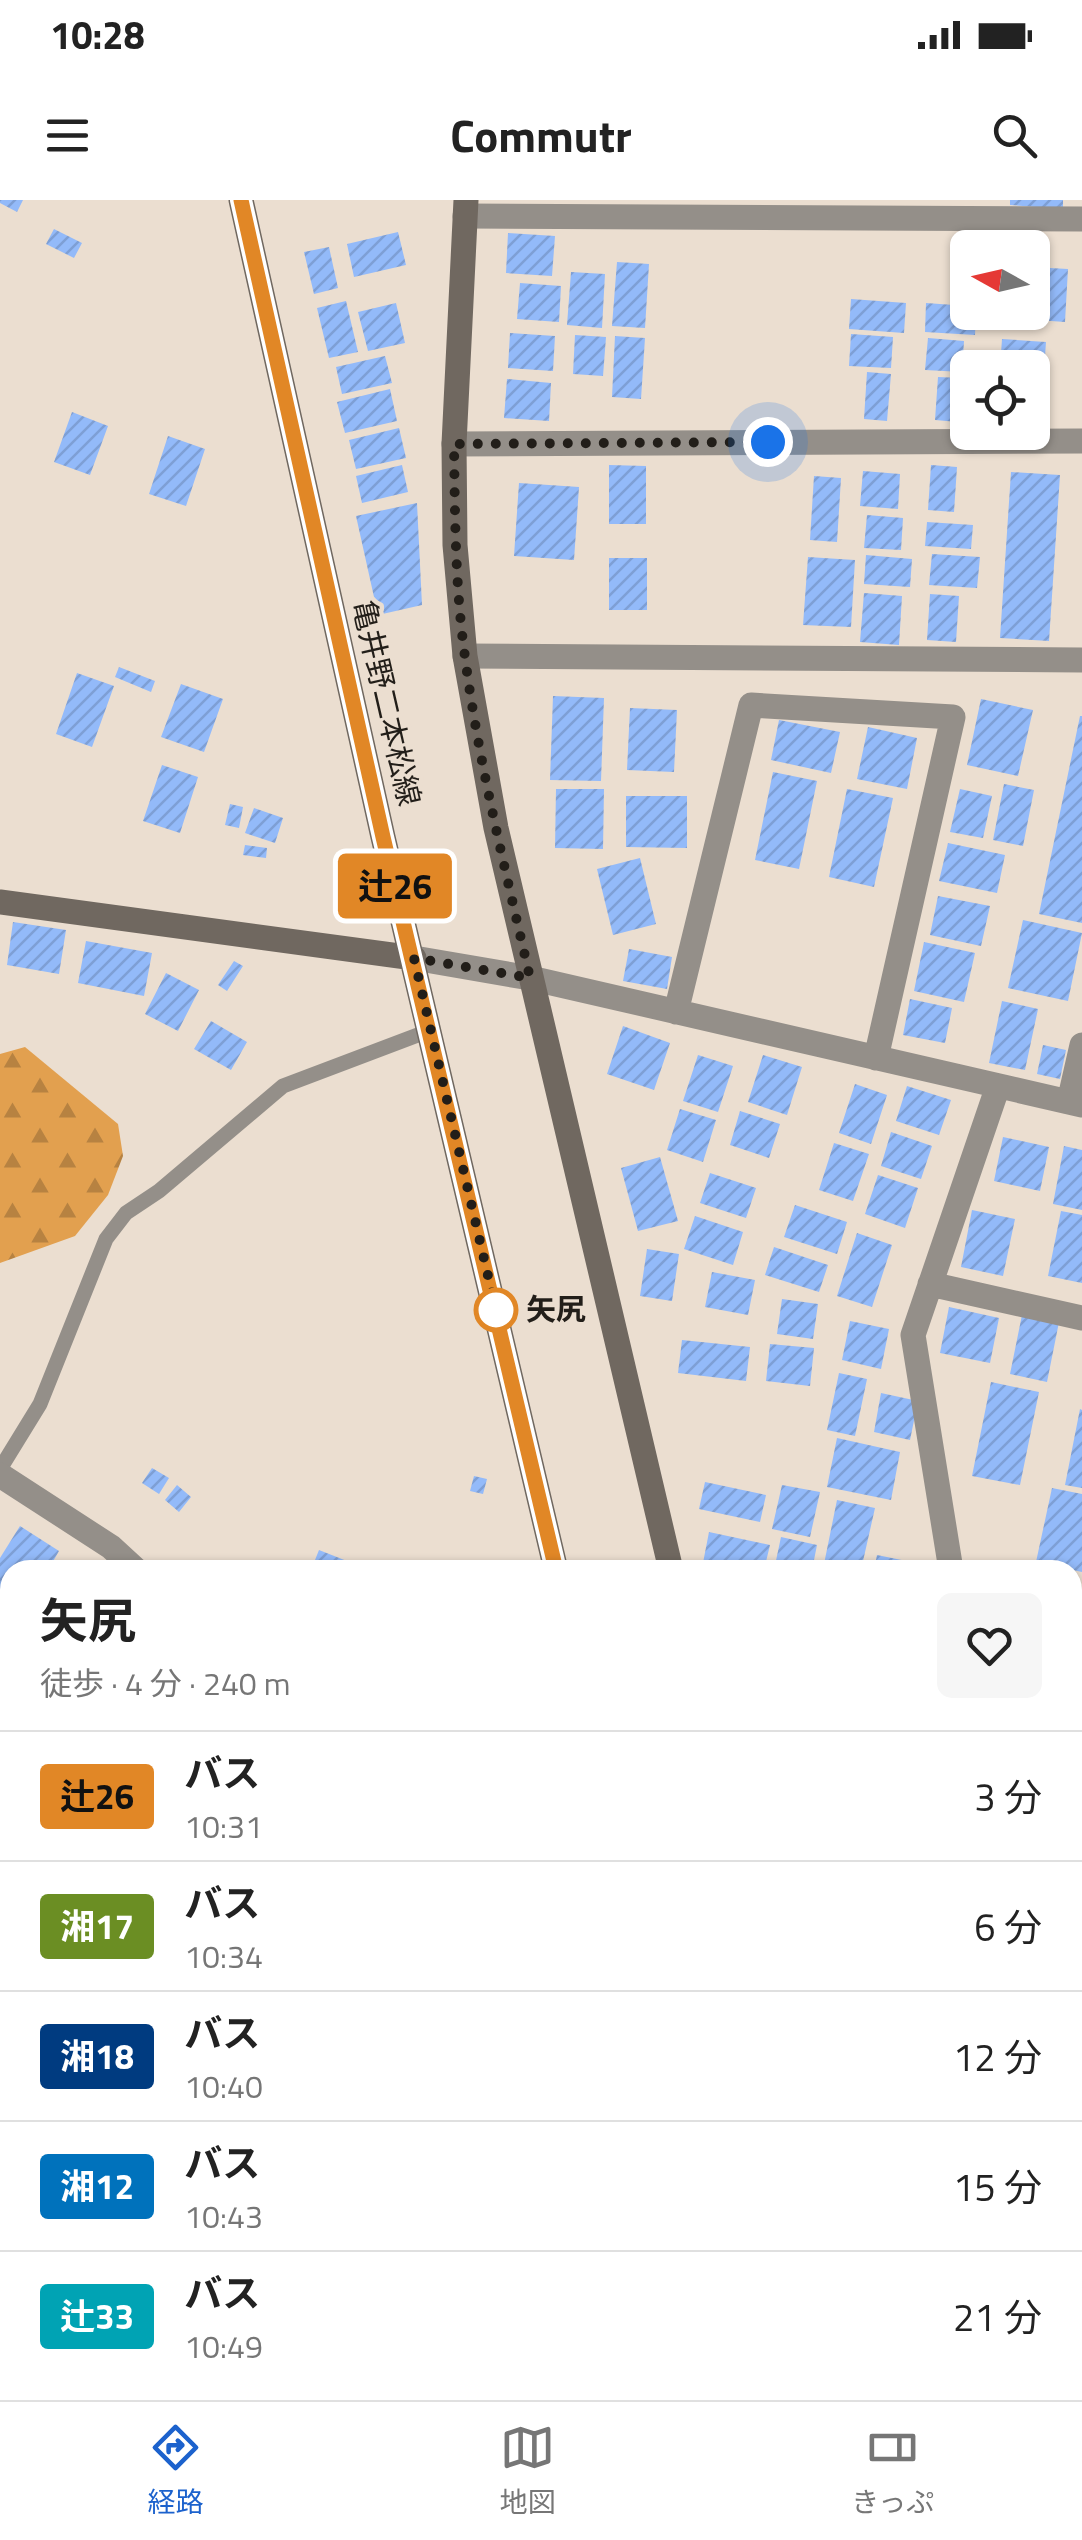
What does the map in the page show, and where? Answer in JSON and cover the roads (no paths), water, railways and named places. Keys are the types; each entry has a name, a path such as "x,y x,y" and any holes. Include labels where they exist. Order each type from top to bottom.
{"street":[{"name":"亀井野二本松線","path":"241,200 383,837 554,1560"},
{"path":"668,1560 496,828 465,656 455,545 454,444 465,208 1082,219"},
{"path":"454,444 1082,441"},
{"path":"465,656 1082,660"},
{"path":"676,1012 751,705 954,718 876,1058"},
{"path":"0,902 414,958 530,978 1075,1104 1082,1045"},
{"path":"949,1560 912,1335 998,1086"},
{"path":"930,1284 1082,1318"},
{"path":"0,1472 126,1560"}],"lane":[{"path":"0,1472 40,1404 106,1239 126,1213 159,1191 283,1086 431,1030"}],"place":[{"name":"矢尻","path":"496,1310"}]}
